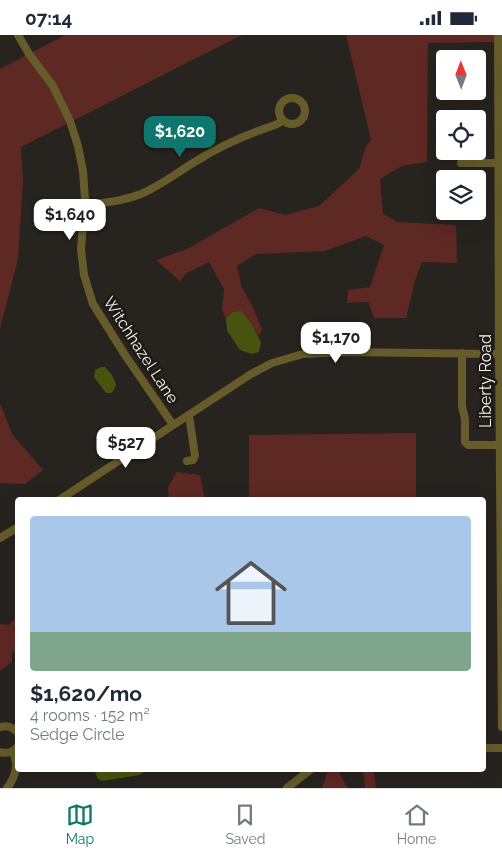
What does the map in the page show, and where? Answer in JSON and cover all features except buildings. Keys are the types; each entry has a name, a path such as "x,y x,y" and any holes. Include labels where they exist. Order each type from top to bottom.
{"street":[{"name":"Witchhazel Lane","path":"18,35 29,54 53,86 70,121 78,146 83,171 84,205 81,249 84,275 93,304 173,425"},
{"name":"Liberty Road","path":"498,35 502,727"},
{"path":"84,205 107,203 142,194 168,180 212,151 248,134 275,125 282,119"},
{"path":"461,163 498,163"},
{"path":"63,497 263,367 290,357 304,354 343,352 500,354"},
{"path":"462,353 462,406 465,419 465,442 468,445 500,445"},
{"path":"187,461 193,460 195,455 189,415"},
{"path":"0,538 15,529"},
{"path":"0,727 10,726 15,730"},
{"path":"0,752 8,753 15,748"},
{"path":"486,748 502,748"},
{"path":"7,788 15,770"},
{"path":"287,788 307,772"}],"shaded area":[{"path":"65,35 242,35 21,147 23,180 18,259 0,329 0,69"},
{"path":"346,35 498,35 498,42 428,43 427,162 402,166 380,179 383,214 398,222 456,225 457,263 422,262 415,281 406,318 374,318 368,302 347,303 348,290 370,287 384,245 366,236 325,251 256,254 237,266 242,288 252,305 262,330 258,336 251,323 232,312 226,319 222,310 224,289 209,262 187,273 180,281 156,260 187,249 259,208 285,215 319,206 359,169 366,146 371,140"},
{"path":"241,311 251,323 261,342 259,352 252,354 240,350 227,331 226,319 232,312"},
{"path":"105,367 112,375 116,384 111,393 106,393 94,377 95,370"},
{"path":"0,403 12,434 43,470 25,484 0,483"},
{"path":"416,433 416,497 249,497 249,435"},
{"path":"177,472 200,475 204,497 169,497 168,487"},
{"path":"15,618 15,652 12,652 12,662 0,671 0,624 9,625"},
{"path":"95,772 144,772 139,775 103,781 98,779"},
{"path":"339,772 347,787 350,788 322,788 327,773"},
{"path":"363,772 374,772 376,788 365,788"}]}
